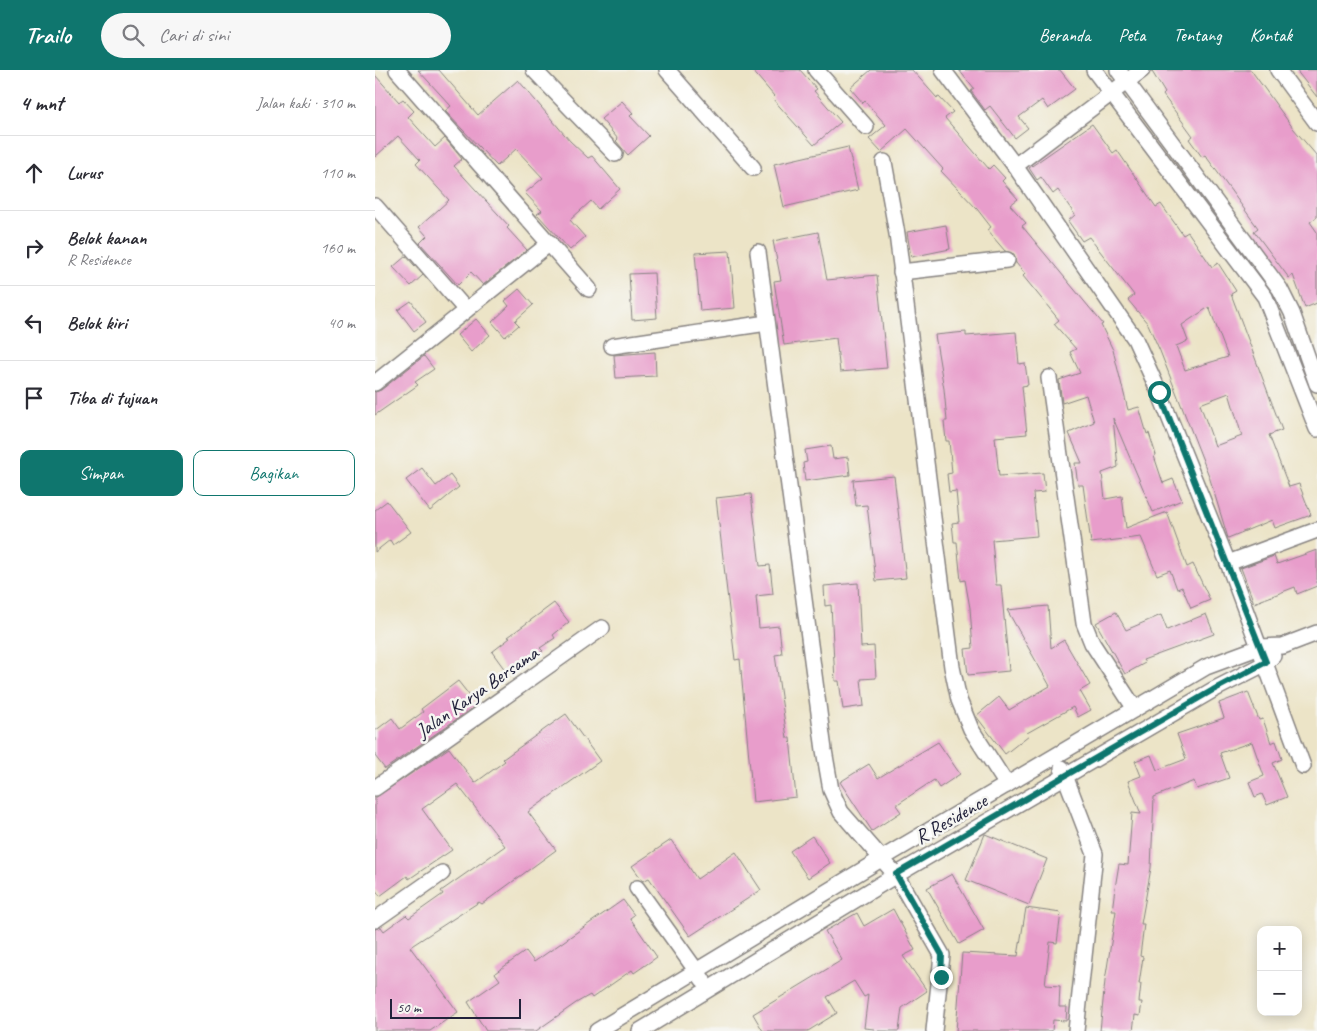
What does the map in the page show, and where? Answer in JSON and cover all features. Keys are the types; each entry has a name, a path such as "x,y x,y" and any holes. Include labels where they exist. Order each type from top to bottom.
{"street":[{"path":"397,70 589,289"},
{"path":"534,70 615,154"},
{"path":"667,70 753,168"},
{"path":"816,70 866,127"},
{"path":"943,70 1015,166 1135,340 1159,392 1228,563 1303,766"},
{"path":"1094,70 1265,297 1317,429"},
{"path":"1015,166 1111,94 1122,76 1142,70"},
{"path":"1278,70 1317,123"},
{"path":"1122,76 1280,290 1292,313 1317,384"},
{"path":"884,162 901,272 952,667 959,700 971,729 1007,785"},
{"path":"375,206 467,310"},
{"path":"375,383 550,243"},
{"path":"758,252 822,740 831,790 841,812 896,874 942,955 934,1031"},
{"path":"901,272 1007,260"},
{"path":"1273,318 1292,313"},
{"path":"612,346 767,323"},
{"path":"1049,378 1084,623 1092,643 1135,709"},
{"path":"1228,563 1317,530"},
{"name":"Jalan Karya Bersama","path":"375,788 602,628"},
{"path":"597,1031 697,972 881,858 1205,667 1260,647 1283,646 1317,633"},
{"name":"R Residence","path":"640,1031 896,874 1213,690 1266,662 1283,646"},
{"path":"1055,756 1066,776 1095,854 1076,1031"},
{"path":"375,920 442,873"},
{"path":"637,888 710,989"}],"building":[{"path":"418,70 439,70 478,115 518,80 570,141 588,158 592,156 620,189 598,209 591,201 570,220 585,237 570,250 537,214 542,211 525,193 543,178 516,149 497,166 445,111 451,106"},
{"path":"752,70 800,70 817,89 814,91 841,122 814,145 772,98 774,96"},
{"path":"871,70 912,70 937,98 939,97 953,112 945,118 989,169 993,165 1005,178 1002,181 1018,199 1010,205 1026,223 1022,226 1103,324 1101,325 1113,350 1128,410 1139,407 1156,455 1154,456 1163,483 1173,479 1182,500 1153,512 1113,418 1118,467 1102,473 1105,499 1122,496 1126,528 1167,512 1187,567 1193,564 1210,600 1191,608 1182,587 1177,589 1170,570 1157,575 1141,537 1091,543 1083,485 1078,485 1075,463 1082,463 1069,433 1094,422 1086,395 1062,403 1059,380 1080,373 1070,352 1076,349 1054,324 1059,320 1023,276 1025,274 1016,263 1014,254 1005,251 987,230 991,227 977,209 941,171 943,169 907,129 881,152 869,139 886,125 865,101 863,103 850,88"},
{"path":"959,70 1060,70 1075,89 1048,109 1042,100 1019,117 1028,128 1015,138 990,106 985,110 971,91 974,89"},
{"path":"1151,70 1251,70 1293,128 1317,156 1317,217 1310,222 1317,232 1317,303 1305,308 1293,275 1289,278 1254,231 1258,228 1205,155 1202,157 1189,139 1193,136 1163,95 1165,93"},
{"path":"1296,70 1317,70 1317,97"},
{"path":"375,75 399,102 403,99 414,111 408,117 435,147 445,138 462,159 454,166 509,226 507,228 527,250 483,285 471,272 458,285 420,243 427,236 419,227 449,200 416,164 420,160 398,136 375,157"},
{"path":"622,101 633,113 630,116 649,136 628,155 616,141 618,139 601,119"},
{"path":"1092,124 1113,153 1117,150 1156,207 1161,204 1183,235 1188,232 1212,267 1218,263 1236,291 1231,294 1282,430 1269,435 1289,487 1299,484 1311,515 1275,528 1272,520 1228,538 1209,476 1160,351 1148,324 1128,300 1134,295 1089,237 1082,241 1068,221 1075,215 1058,190 1053,194 1041,177 1037,180 1029,168","holes":["1209,307 1228,357 1185,370 1176,346 1188,341 1182,325","1229,393 1242,436 1215,446 1200,404"]},
{"path":"848,147 858,190 784,207 774,164"},
{"path":"946,225 950,249 911,257 907,232"},
{"path":"818,232 827,280 877,275 887,368 840,372 836,338 784,345 774,281 781,280 773,241"},
{"path":"730,251 735,308 700,311 695,253"},
{"path":"406,256 423,275 411,286 393,267"},
{"path":"654,273 657,318 632,320 629,274"},
{"path":"519,289 533,305 515,321 519,325 505,337 492,322 509,306 505,301"},
{"path":"411,301 426,322 414,331 398,310"},
{"path":"476,319 490,335 471,352 457,335"},
{"path":"966,332 966,336 1016,332 1019,364 1025,363 1028,385 1022,386 1027,434 995,437 999,476 1043,473 1045,492 1033,493 1037,536 992,540 996,585 1001,585 1009,671 968,675 965,649 973,648 970,608 965,580 961,581 957,542 954,542 952,523 959,522 956,491 949,492 947,474 952,473 949,441 946,441 944,421 947,421 944,389 935,335"},
{"path":"655,352 656,376 616,378 614,355"},
{"path":"424,356 434,369 415,382 418,385 375,415 375,392 381,390"},
{"path":"831,446 833,459 848,457 850,475 805,481 803,463 807,462 805,450"},
{"path":"422,468 436,486 450,475 459,487 430,511 406,480"},
{"path":"894,476 906,578 876,581 867,505 856,506 853,480"},
{"path":"751,494 760,566 770,565 773,594 756,596 759,628 779,626 782,654 775,655 787,738 790,738 796,797 753,802 740,659 735,660 716,498"},
{"path":"387,501 411,532 393,545 390,540 375,552 375,510"},
{"path":"1317,550 1317,586 1297,594 1295,587 1254,603 1241,568 1274,556 1277,564"},
{"path":"858,583 861,647 874,646 876,678 861,679 864,706 843,709 839,681 835,681 831,605 825,606 824,586"},
{"path":"554,603 569,622 553,635 555,638 540,648 543,651 508,674 492,652 510,638 508,637"},
{"path":"1048,606 1051,648 1064,640 1090,685 1080,691 1091,710 1078,717 1073,707 1027,733 1029,735 1005,754 976,716 999,697 1009,710 1050,686 1007,610"},
{"path":"1116,612 1126,630 1161,615 1167,630 1206,614 1214,634 1143,660 1145,663 1125,674 1096,623"},
{"path":"458,681 477,705 385,769 375,756 375,731 392,718 400,729 423,712 421,709"},
{"path":"1248,692 1259,720 1263,719 1271,743 1276,741 1282,759 1273,763 1287,797 1267,805 1262,794 1255,797 1249,782 1264,776 1252,742 1220,753 1229,778 1197,789 1194,781 1154,797 1151,868 1141,924 1144,924 1140,956 1143,957 1139,984 1141,984 1139,1002 1142,1002 1140,1016 1135,1015 1133,1031 1100,1031 1105,981 1116,911 1112,911 1119,864 1128,865 1132,813 1141,814 1128,781 1141,776 1135,761 1151,755 1157,770 1186,759 1177,734 1224,718 1219,703"},
{"path":"566,714 600,761 528,812 556,850 482,904 479,902 410,947 458,1012 430,1031 375,1031 375,929 381,927 384,931 406,915 409,918 443,894 441,891 505,846 457,784 422,809 452,850 409,879 407,876 380,896 375,889 375,798 449,748 475,783 505,761 503,759"},
{"path":"938,742 960,774 939,788 934,780 896,805 901,812 872,831 840,782 869,764 878,778"},
{"path":"985,834 1047,859 1029,905 966,880"},
{"path":"812,836 830,863 808,878 790,851"},
{"path":"671,840 697,879 736,852 761,890 690,936 649,878 643,881 632,866"},
{"path":"952,874 984,930 959,944 927,888"},
{"path":"623,900 634,915 630,918 657,957 634,973 632,970 592,998 590,995 576,1003 536,1031 486,1031 468,1002 500,980 495,973 526,951 534,962"},
{"path":"1026,908 1061,913 1057,943 1050,942 1045,985 1060,986 1059,1007 1067,1007 1066,1021 1053,1020 1052,1031 956,1031 962,953 1018,956"},
{"path":"893,909 915,950 903,956 927,991 902,1008 899,1031 874,1031 874,1029 864,1028 868,995 864,997 854,981 827,997 837,1013 808,1031 763,1031 753,1014 842,960 825,931 857,913 864,926"}],"route":[{"path":"941,977 942,955 896,874 1213,690 1266,662 1159,392"}]}
